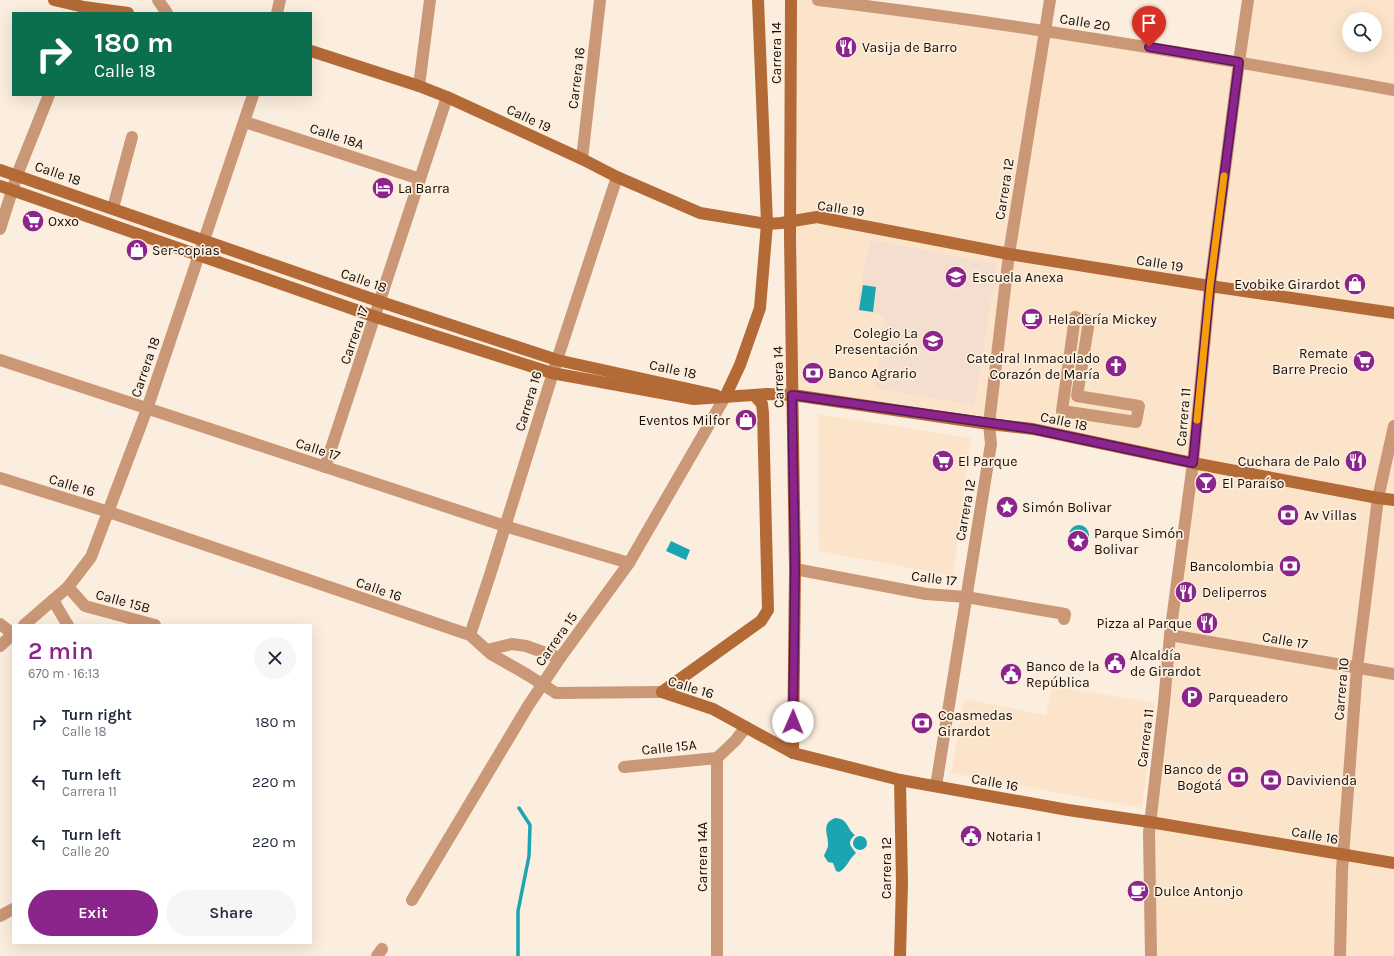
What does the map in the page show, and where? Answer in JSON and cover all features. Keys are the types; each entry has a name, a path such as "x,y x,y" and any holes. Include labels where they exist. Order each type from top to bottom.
{"street":[{"path":"54,0 84,7 121,12"},
{"path":"158,0 166,12"},
{"path":"277,12 280,0"},
{"path":"419,86 430,0"},
{"name":"Carrera 16","path":"582,159 600,0"},
{"name":"Carrera 14","path":"725,397 740,365 760,308 767,224 758,0"},
{"name":"Carrera 14","path":"791,0 792,395 795,569 793,753"},
{"name":"Calle 20","path":"818,0 872,3 1239,62 1394,90"},
{"name":"Carrera 12","path":"936,786 991,444 989,424 1009,254 1050,0"},
{"name":"Carrera 11","path":"1151,956 1150,822 1164,703 1170,635 1193,463 1210,286 1248,0"},
{"name":"Calle 19","path":"312,51 419,86 447,97 582,159 617,177 700,213 767,224 791,222 817,217 1009,254 1394,313"},
{"path":"0,229 17,175 49,96"},
{"name":"Carrera 18","path":"27,624 39,620 53,600 68,587 91,557 146,409 253,96"},
{"name":"Carrera 17","path":"326,467 447,97"},
{"name":"Calle 18A","path":"245,122 420,179"},
{"path":"113,208 132,137"},
{"name":"Calle 18","path":"0,170 381,302 556,360 696,389 725,397"},
{"name":"Carrera 16","path":"470,636 556,360 617,177"},
{"name":"Calle 18","path":"0,186 199,254 376,317 552,373 694,400 754,395 792,395 1033,429 1193,463 1394,500"},
{"path":"1075,317 1089,321 1077,396 1139,406 1136,422 1062,411 1075,317"},
{"name":"Calle 17","path":"0,360 505,526 629,563"},
{"name":"Carrera 14","path":"662,692 761,621 768,610 763,413 762,404 754,395"},
{"name":"Carrera 15","path":"412,900 528,706 560,658 629,563 725,397"},
{"name":"Carrera 10","path":"1340,956 1342,870 1357,668 1378,498 1394,426"},
{"name":"Calle 16","path":"0,478 109,512 470,636 487,650 556,693 662,692 713,709 793,753 900,780 1068,810 1150,822 1394,863"},
{"name":"Calle 17","path":"795,569 926,594 966,597 1065,614 1064,619"},
{"name":"Calle 15B","path":"68,587 85,606 151,624"},
{"path":"53,600 66,624"},
{"path":"0,624 5,638"},
{"name":"Calle 17","path":"1170,635 1394,674"},
{"path":"487,650 512,644 526,646 560,658"},
{"path":"717,758 735,741 746,727"},
{"name":"Calle 15A","path":"624,767 717,758"},
{"name":"Carrera 14A","path":"717,758 717,956"},
{"name":"Carrera 12","path":"900,780 902,883 900,956"},
{"path":"0,916 12,910"}],"shaded area":[{"path":"791,0 814,0 1238,62 1248,0 1394,0 1394,956 1151,956 1149,838 1193,463 988,423 794,394"},
{"name":"Colegio La Presentación","path":"870,240 997,264 974,405 875,388 885,315 856,310"},
{"path":"818,414 971,438 953,576 819,551"},
{"path":"1052,686 1155,703 1142,808 951,773 964,699 1046,715"}],"water":[{"path":"863,285 876,287 873,312 859,310"},
{"path":"1075,525 1083,525 1089,531 1089,539 1083,545 1075,545 1069,539 1069,531"},
{"path":"671,541 690,550 686,560 666,551"},
{"path":"835,818 843,820 855,835 850,844 856,853 844,869 839,872 836,871 833,863 828,862 824,856 828,846 826,827 830,820"},
{"path":"857,836 863,836 867,840 867,846 863,850 857,850 853,846 853,840"}],"waterway":[{"path":"518,956 518,911 529,856 530,825 519,808"}],"slow traffic":[{"path":"1197,420 1210,286 1224,176"}],"place":[{"name":"Vasija de Barro","path":"846,47"},
{"name":"La Barra","path":"383,188"},
{"name":"Oxxo","path":"33,221"},
{"name":"Ser-copias","path":"137,250"},
{"name":"Escuela Anexa","path":"956,277"},
{"name":"Evobike Girardot","path":"1355,284"},
{"name":"Heladería Mickey","path":"1032,319"},
{"name":"Colegio La Presentación","path":"933,341"},
{"name":"Remate Barre Precio","path":"1364,361"},
{"name":"Catedral Inmaculado Corazón de María","path":"1116,366"},
{"name":"Banco Agrario","path":"813,373"},
{"name":"Eventos Milfor","path":"746,420"},
{"name":"El Parque","path":"943,461"},
{"name":"Cuchara de Palo","path":"1356,461"},
{"name":"El Paraíso","path":"1206,483"},
{"name":"Simón Bolivar","path":"1007,507"},
{"name":"Av Villas","path":"1288,515"},
{"name":"Parque Simón Bolivar","path":"1078,541"},
{"name":"Bancolombia","path":"1290,566"},
{"name":"Deliperros","path":"1186,592"},
{"name":"Pizza al Parque","path":"1207,623"},
{"name":"Alcaldía de Girardot","path":"1115,663"},
{"name":"Banco de la República","path":"1011,674"},
{"name":"Parqueadero","path":"1192,697"},
{"name":"Coasmedas Girardot","path":"922,723"},
{"name":"Banco de Bogotá","path":"1238,777"},
{"name":"Davivienda","path":"1271,780"},
{"name":"Notaria 1","path":"971,836"},
{"name":"Dulce Antonjo","path":"1138,891"}],"route":[{"path":"793,722 795,569 794,414 792,395 1033,429 1193,463 1210,286 1239,62 1149,47"}]}
